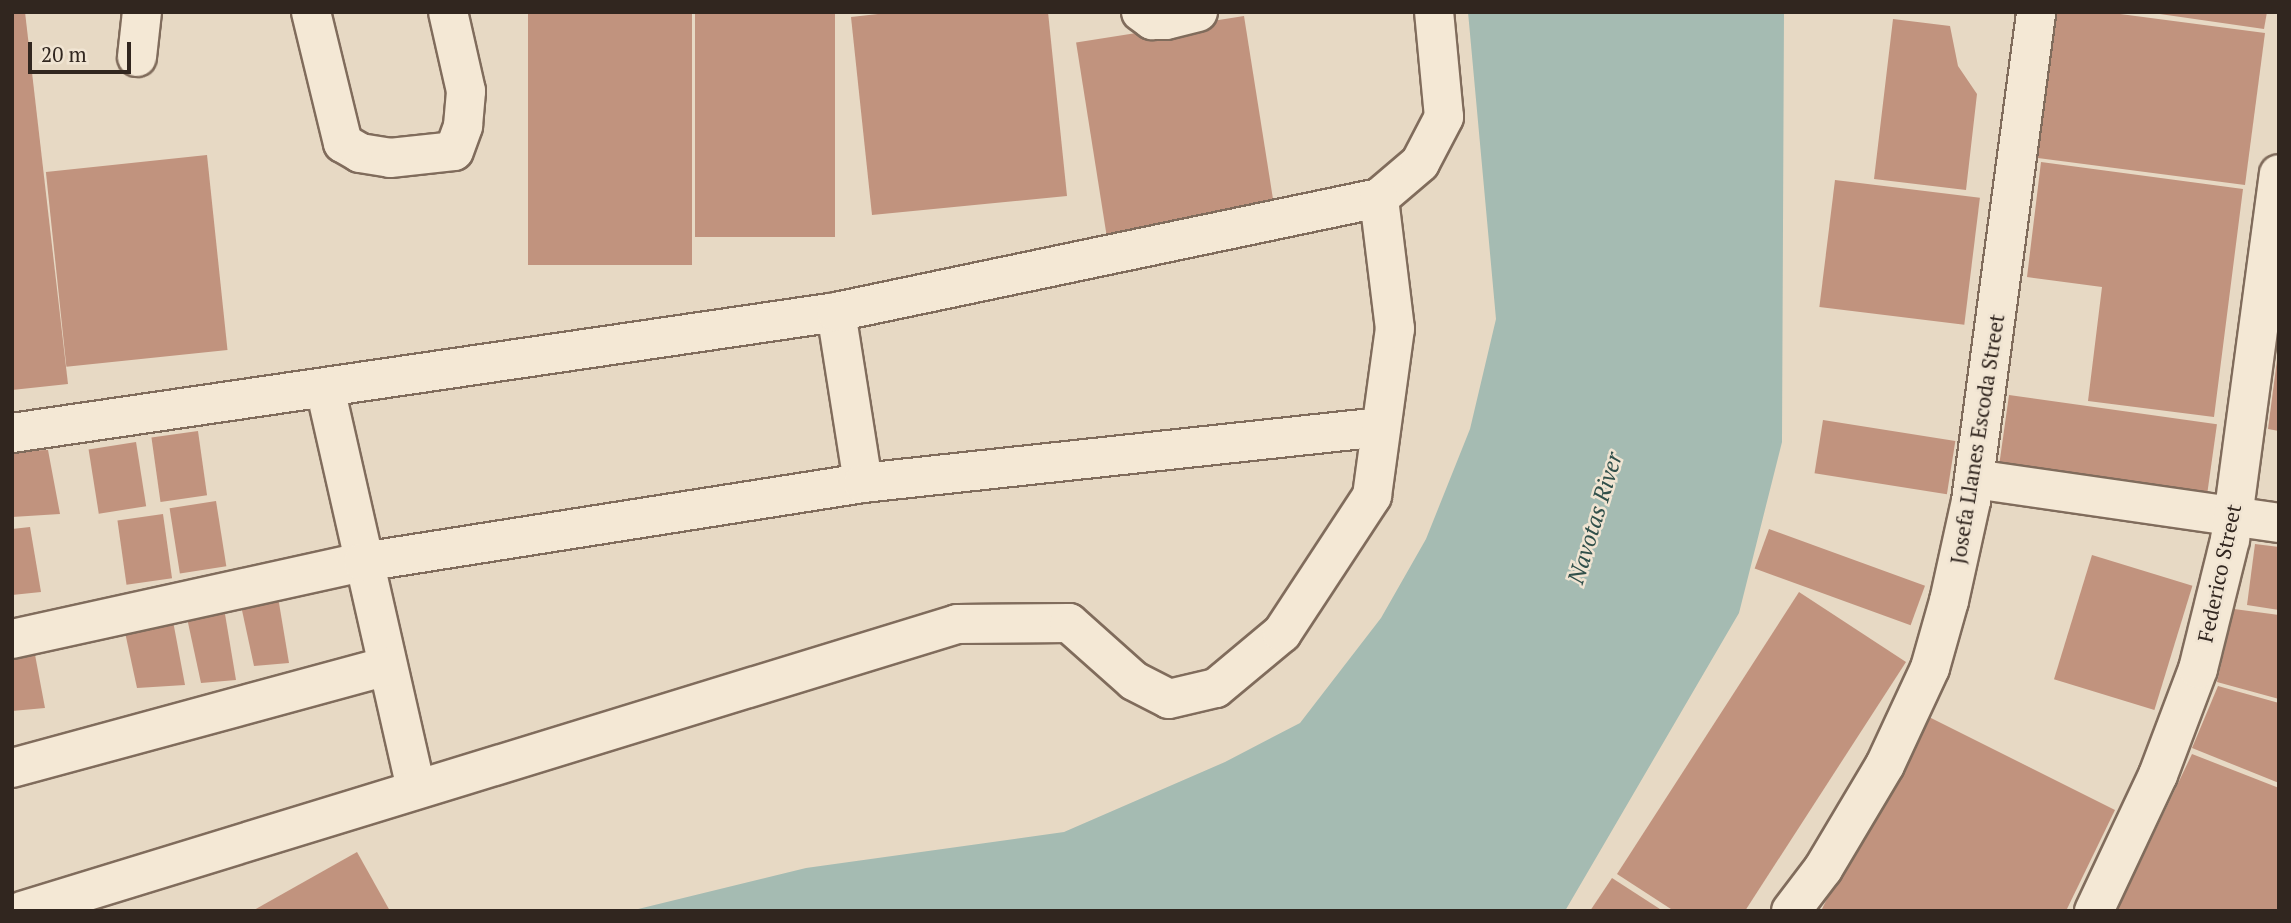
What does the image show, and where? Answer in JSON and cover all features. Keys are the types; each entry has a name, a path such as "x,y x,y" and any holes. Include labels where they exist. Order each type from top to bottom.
{"street":[{"path":"137,57 142,12"},
{"path":"311,12 343,143 360,153 390,158 454,150 463,126 466,91 448,12"},
{"path":"1140,12 1152,20 1166,20 1198,12"},
{"path":"12,433 836,312 1379,198 1420,163 1444,117 1434,12"},
{"name":"Josefa Llanes Escoda Street","path":"1791,911 1823,869 1885,765 1930,668 1974,479 2036,12"},
{"name":"Federico Street","path":"2094,911 2158,775 2198,669 2232,518 2279,174"},
{"path":"22,911 957,624 1069,623 1134,681 1168,699 1216,688 1282,633 1372,496 1395,329 1379,198"},
{"path":"836,312 863,484"},
{"path":"325,388 416,789"},
{"path":"12,639 363,562 863,484 1381,427"},
{"path":"1974,479 2279,523"},
{"path":"12,768 387,666"}],"water":[{"name":"Navotas River","path":"1468,12 1784,12 1782,442 1739,613 1565,911 630,911 806,868 1064,832 1225,762 1300,723 1381,618 1426,539 1470,429 1496,319"}],"building":[{"path":"12,12 25,12 68,384 12,390"},
{"path":"528,12 692,12 692,265 528,265"},
{"path":"695,12 835,12 835,237 695,237"},
{"path":"896,12 1048,12 1067,196 872,215 851,17"},
{"path":"2050,12 2105,12 2265,33 2245,185 2031,157"},
{"path":"2146,12 2267,12 2264,29"},
{"path":"1244,16 1275,213 1107,239 1076,43"},
{"path":"1893,19 1950,26 1958,66 1977,94 1966,190 1874,179"},
{"path":"207,155 227,350 66,367 46,172"},
{"path":"2041,162 2243,189 2214,417 2088,401 2102,287 2027,277"},
{"path":"1835,180 1980,198 1964,325 1819,307"},
{"path":"2279,360 2279,431 2268,429"},
{"path":"2009,395 2217,424 2205,509 1997,480"},
{"path":"1823,420 1955,441 1947,494 1815,473"},
{"path":"198,431 207,495 161,502 151,438"},
{"path":"136,442 146,506 99,514 89,450"},
{"path":"48,450 60,514 12,517 12,451"},
{"path":"216,501 226,566 180,574 170,508"},
{"path":"163,514 172,578 126,585 117,520"},
{"path":"30,527 41,592 12,595 12,529"},
{"path":"1769,529 1925,586 1911,625 1755,568"},
{"path":"2255,544 2279,547 2279,610 2247,605"},
{"path":"2092,555 2192,586 2154,710 2054,679"},
{"path":"1799,592 1906,662 1745,911 1674,911 1617,874"},
{"path":"278,597 289,663 254,666 240,601"},
{"path":"2234,609 2279,615 2279,699 2217,682"},
{"path":"225,614 236,680 201,683 187,618"},
{"path":"173,621 185,685 137,688 123,623"},
{"path":"33,644 45,708 12,711 12,646"},
{"path":"2218,686 2279,703 2279,783 2192,748"},
{"path":"1919,712 2115,810 2066,911 1821,911"},
{"path":"2192,754 2279,788 2279,911 2117,911"},
{"path":"357,852 390,911 252,911"},
{"path":"1612,878 1663,911 1590,911"}]}
